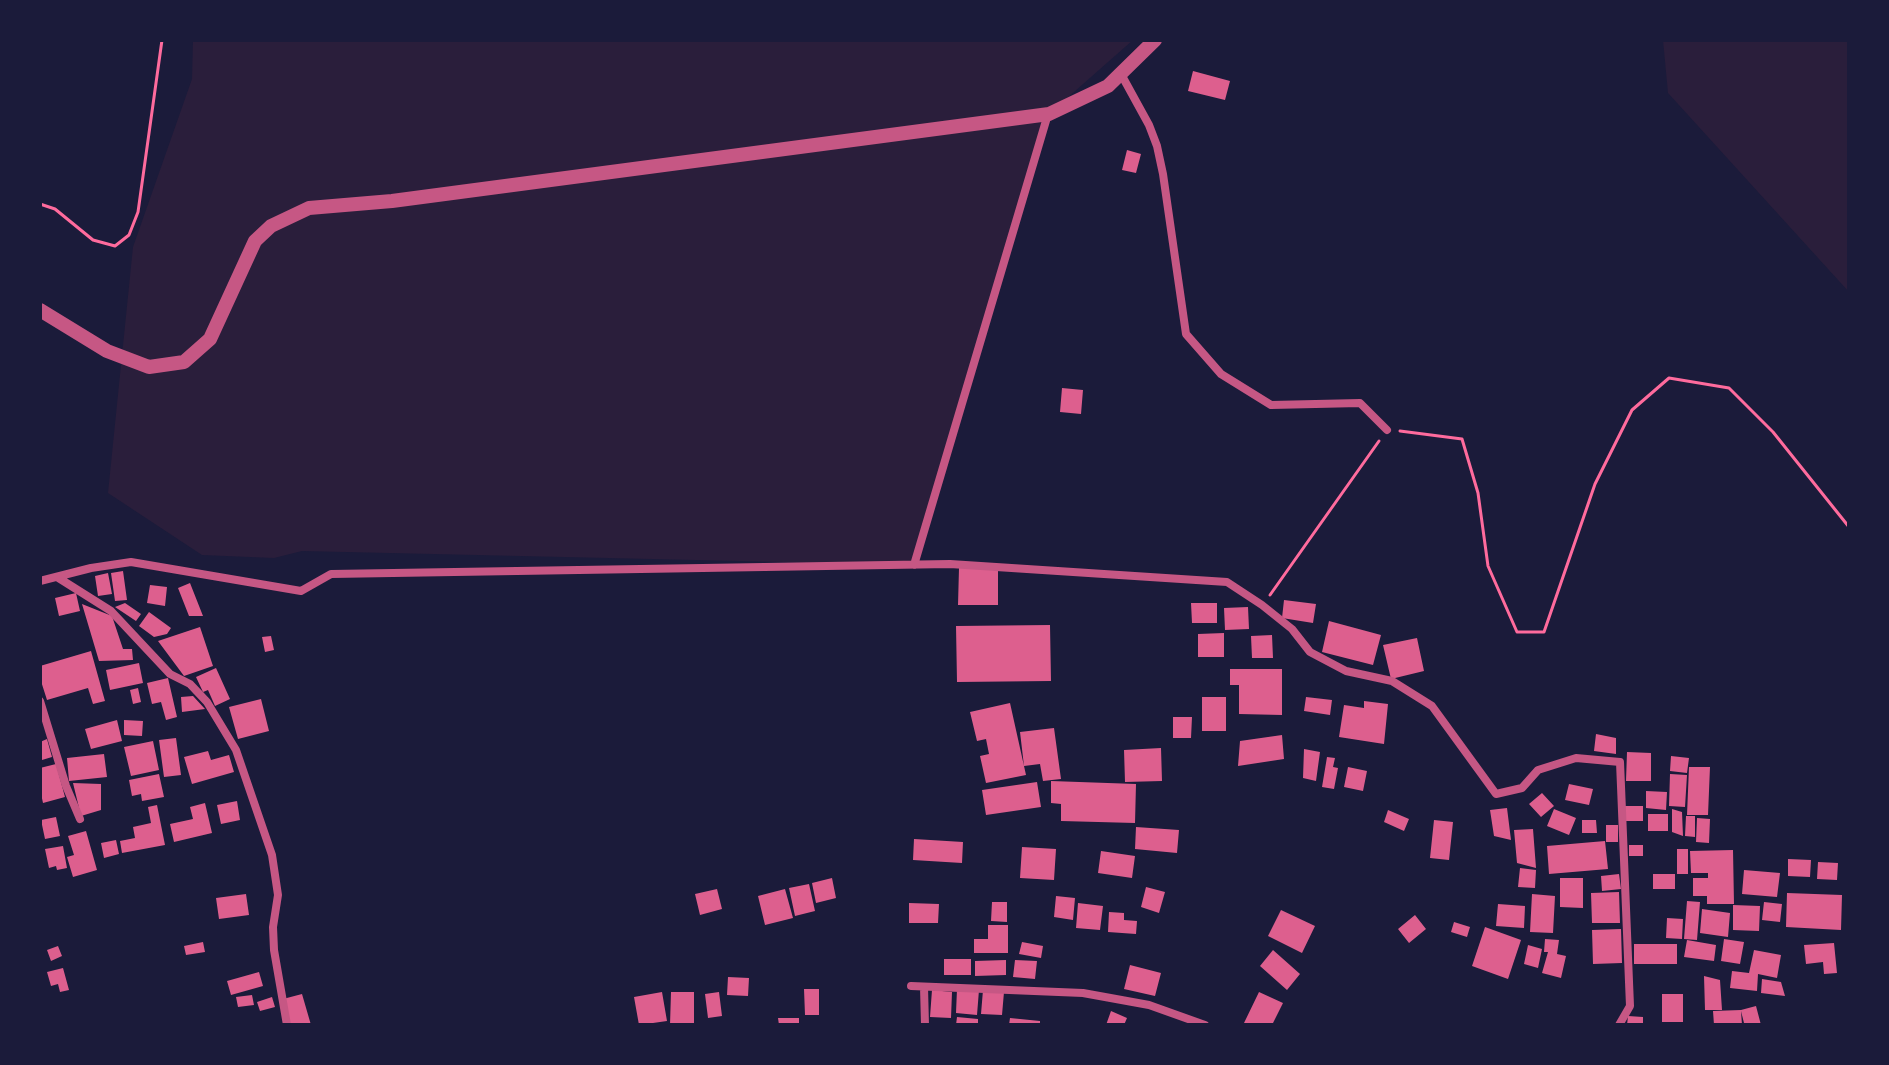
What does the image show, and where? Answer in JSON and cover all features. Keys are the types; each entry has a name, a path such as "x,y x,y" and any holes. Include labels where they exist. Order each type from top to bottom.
{"street":[{"path":"40,310 107,351 149,367 184,362 210,339 255,241 271,226 309,208 392,201 1049,114 1108,86 1155,40"},
{"path":"1121,74 1157,146 1186,334 1221,374 1271,405 1360,403 1387,430"},
{"path":"914,565 1049,114"},
{"path":"40,581 131,562 301,591 331,574 950,564 1227,582 1292,629 1310,652 1346,671 1392,681 1432,706 1496,794 1522,788 1538,770 1576,758 1620,762 1630,1006 1619,1025"},
{"path":"57,577 111,611 170,674 190,684 207,702 236,750 272,855 278,895 273,927 274,950 287,1025"},
{"path":"40,701 66,786 80,819"},
{"path":"911,986 1083,993 1149,1005 1205,1025"},
{"path":"924,987 925,1025"}],"path":[{"path":"40,204 55,209 93,240 115,246 129,235 138,212 162,40"},
{"path":"1262,605 1387,430 1462,439 1478,493 1488,566 1517,632 1544,632 1595,484 1632,410 1669,378 1729,388 1773,432 1849,527"}],"shaded area":[{"path":"193,40 1133,40 1049,114 914,565 302,551 274,558 202,555 108,493 133,247 192,79"},
{"path":"1663,40 1849,40 1849,292 1668,93"}],"building":[{"path":"1193,71 1230,81 1225,100 1188,91"},
{"path":"1127,150 1141,154 1136,173 1122,170"},
{"path":"1062,388 1083,390 1081,414 1060,412"},
{"path":"959,568 998,568 998,605 958,605"},
{"path":"123,571 127,600 115,601 111,573"},
{"path":"108,573 112,594 98,596 95,576"},
{"path":"190,583 203,616 189,616 178,588"},
{"path":"150,585 167,587 165,606 147,603"},
{"path":"76,593 80,611 59,616 55,598"},
{"path":"1284,600 1316,604 1313,623 1282,618"},
{"path":"125,603 141,614 136,621 115,607"},
{"path":"1191,603 1217,603 1217,623 1192,623"},
{"path":"82,604 112,616 123,649 132,649 133,660 99,661"},
{"path":"1248,607 1249,629 1225,630 1224,608"},
{"path":"149,612 171,628 167,634 154,637 139,626"},
{"path":"1329,621 1381,635 1373,665 1322,652"},
{"path":"1050,625 1051,681 957,682 956,626"},
{"path":"200,627 213,666 184,676 158,641"},
{"path":"1224,633 1224,657 1198,657 1198,634"},
{"path":"1272,635 1273,658 1252,658 1251,636"},
{"path":"271,636 274,650 265,652 262,637"},
{"path":"1417,638 1424,671 1391,679 1383,645"},
{"path":"91,651 105,701 93,704 88,688 47,700 40,678 40,666"},
{"path":"139,663 143,683 110,690 106,670"},
{"path":"216,668 230,699 215,706 208,690 203,692 196,677"},
{"path":"1230,669 1282,669 1282,715 1239,714 1239,685 1230,685"},
{"path":"168,678 177,717 166,720 161,702 152,704 147,683"},
{"path":"138,688 141,702 133,704 130,690"},
{"path":"193,696 205,709 182,712 181,697"},
{"path":"1202,697 1226,697 1226,731 1202,731"},
{"path":"1306,697 1332,700 1330,715 1304,711"},
{"path":"261,699 269,731 238,739 229,707"},
{"path":"1364,701 1388,704 1384,744 1339,737 1344,705 1364,708"},
{"path":"1010,703 1026,775 986,783 980,756 989,754 986,739 977,741 970,712"},
{"path":"1173,717 1192,717 1191,738 1173,738"},
{"path":"117,720 122,741 91,749 85,729"},
{"path":"124,720 143,721 142,736 124,735"},
{"path":"1054,728 1061,779 1043,781 1040,764 1024,766 1020,732"},
{"path":"1596,734 1616,738 1616,754 1594,751"},
{"path":"1282,735 1284,759 1238,766 1240,741"},
{"path":"176,738 181,775 164,777 159,740"},
{"path":"47,739 52,757 42,760 40,742"},
{"path":"153,741 159,770 131,776 124,747"},
{"path":"1161,748 1162,781 1125,782 1124,750"},
{"path":"1304,749 1320,752 1316,781 1303,778"},
{"path":"208,751 211,760 229,755 234,772 192,784 184,757"},
{"path":"1627,752 1651,753 1651,781 1626,781"},
{"path":"104,754 107,777 69,781 67,758"},
{"path":"1671,756 1689,758 1687,773 1670,771"},
{"path":"1327,757 1335,758 1333,767 1338,768 1334,789 1322,787"},
{"path":"56,764 65,797 43,803 40,768"},
{"path":"1348,767 1367,771 1363,791 1344,787"},
{"path":"1689,767 1710,767 1708,815 1687,815"},
{"path":"159,774 164,797 142,801 141,794 132,796 129,780"},
{"path":"1670,774 1687,775 1685,807 1669,806"},
{"path":"1051,781 1136,784 1135,823 1061,821 1061,804 1051,803"},
{"path":"1037,782 1041,807 986,815 982,790"},
{"path":"73,783 101,784 101,810 81,816"},
{"path":"1569,784 1593,789 1589,805 1565,800"},
{"path":"1646,791 1667,792 1666,810 1646,808"},
{"path":"1542,793 1554,806 1541,817 1529,804"},
{"path":"237,801 240,820 221,824 217,805"},
{"path":"205,803 212,833 174,842 170,824 193,819 190,807"},
{"path":"157,805 165,845 122,853 120,841 135,838 133,827 151,823 148,807"},
{"path":"1624,806 1643,806 1643,821 1625,821"},
{"path":"1507,808 1511,840 1494,836 1490,810"},
{"path":"1554,809 1576,818 1569,835 1547,826"},
{"path":"1672,809 1682,812 1683,836 1672,832"},
{"path":"1388,810 1409,819 1404,831 1384,822"},
{"path":"1648,814 1668,814 1668,831 1648,831"},
{"path":"1686,816 1695,816 1695,837 1685,836"},
{"path":"56,817 60,836 45,839 41,820"},
{"path":"1697,818 1710,819 1709,843 1696,842"},
{"path":"1434,820 1453,822 1449,860 1430,858"},
{"path":"1582,820 1596,820 1597,833 1582,833"},
{"path":"1606,825 1618,825 1618,842 1606,842"},
{"path":"1136,827 1179,830 1177,853 1135,849"},
{"path":"1533,829 1536,868 1517,863 1514,830"},
{"path":"86,831 97,870 73,877 67,857 74,855 68,836"},
{"path":"914,839 963,842 962,863 913,860"},
{"path":"116,840 119,854 104,858 101,843"},
{"path":"1605,841 1608,869 1549,874 1547,846"},
{"path":"1629,845 1643,845 1643,856 1629,856"},
{"path":"63,846 67,868 49,868 45,849"},
{"path":"1022,847 1056,849 1054,880 1020,878"},
{"path":"1677,849 1688,849 1688,874 1677,874"},
{"path":"1733,850 1734,904 1707,904 1707,896 1693,896 1693,878 1708,878 1708,873 1691,873 1690,851"},
{"path":"1101,851 1135,856 1132,878 1098,873"},
{"path":"1788,859 1811,860 1810,877 1788,876"},
{"path":"1818,862 1838,863 1837,880 1817,879"},
{"path":"1520,868 1536,870 1535,888 1518,887"},
{"path":"1744,870 1780,873 1777,897 1742,894"},
{"path":"1619,874 1621,889 1602,891 1601,876"},
{"path":"1653,874 1675,874 1675,889 1653,889"},
{"path":"832,878 836,898 816,903 812,883"},
{"path":"1560,878 1583,878 1583,908 1560,907"},
{"path":"809,884 815,911 795,916 789,888"},
{"path":"1146,887 1165,892 1159,913 1141,907"},
{"path":"717,889 722,909 700,915 695,894"},
{"path":"785,889 793,918 765,925 758,896"},
{"path":"1619,892 1620,923 1592,923 1591,893"},
{"path":"1787,893 1842,895 1841,930 1786,927"},
{"path":"246,894 249,915 219,919 216,898"},
{"path":"1532,894 1555,896 1553,933 1530,932"},
{"path":"1056,896 1075,898 1073,920 1054,917"},
{"path":"1687,901 1700,902 1697,940 1684,939"},
{"path":"992,902 1007,902 1007,922 991,921"},
{"path":"1764,902 1782,904 1780,922 1762,920"},
{"path":"909,903 939,904 938,923 909,923"},
{"path":"1078,903 1103,906 1100,930 1076,928"},
{"path":"1498,904 1525,906 1524,928 1496,926"},
{"path":"1733,905 1760,906 1759,931 1733,930"},
{"path":"1702,909 1730,913 1728,937 1700,933"},
{"path":"1281,910 1315,926 1302,953 1268,936"},
{"path":"1109,912 1124,913 1124,920 1137,921 1136,934 1108,932"},
{"path":"1415,915 1426,929 1409,943 1398,929"},
{"path":"1667,918 1683,919 1682,939 1666,938"},
{"path":"1454,922 1470,927 1467,937 1451,932"},
{"path":"988,925 1008,925 1008,953 974,953 974,939 988,939"},
{"path":"1485,927 1521,940 1508,979 1472,966"},
{"path":"1621,929 1622,963 1593,964 1592,930"},
{"path":"1545,939 1559,940 1557,954 1566,956 1561,978 1542,973 1548,952 1544,952"},
{"path":"1724,939 1744,942 1740,964 1721,961"},
{"path":"1687,940 1716,945 1714,961 1684,957"},
{"path":"203,942 205,952 186,955 184,946"},
{"path":"1022,942 1043,946 1041,958 1019,954"},
{"path":"1834,943 1837,973 1824,974 1823,962 1806,964 1804,945"},
{"path":"1634,944 1677,944 1677,964 1634,964"},
{"path":"1528,945 1542,949 1538,968 1524,964"},
{"path":"58,946 62,956 51,961 47,950"},
{"path":"1273,950 1300,974 1287,990 1260,966"},
{"path":"1754,950 1781,955 1777,978 1758,974 1757,991 1730,988 1732,971 1749,973"},
{"path":"944,959 971,959 971,975 944,975"},
{"path":"1006,960 1006,975 975,976 975,961"},
{"path":"1015,960 1037,961 1035,979 1013,977"},
{"path":"1130,965 1161,973 1155,996 1124,989"},
{"path":"63,968 69,990 60,992 58,984 51,986 47,972"},
{"path":"259,972 263,986 231,995 227,981"},
{"path":"1704,976 1720,980 1722,1010 1705,1010"},
{"path":"728,977 749,978 748,996 727,995"},
{"path":"1762,979 1781,982 1785,996 1761,993"},
{"path":"804,989 819,989 819,1015 805,1015"},
{"path":"957,989 979,990 977,1015 956,1013"},
{"path":"932,990 952,992 951,1018 930,1017"},
{"path":"983,990 1004,992 1002,1015 981,1014"},
{"path":"662,992 667,1021 639,1025 634,997"},
{"path":"671,992 694,992 694,1025 670,1025"},
{"path":"719,992 722,1016 708,1018 705,994"},
{"path":"1259,992 1283,1003 1272,1025 1244,1023"},
{"path":"302,994 311,1025 290,1025 283,999"},
{"path":"1662,994 1683,994 1683,1022 1662,1022"},
{"path":"252,995 254,1005 238,1007 236,997"},
{"path":"272,997 275,1007 260,1011 257,1002"},
{"path":"1756,1006 1761,1025 1744,1023 1741,1011 1742,1025 1714,1025 1713,1011"},
{"path":"1111,1011 1127,1018 1124,1025 1106,1025"},
{"path":"1628,1016 1643,1017 1643,1025 1627,1025"},
{"path":"957,1017 978,1019 978,1025 956,1025"},
{"path":"778,1018 799,1018 799,1025 779,1025"},
{"path":"1010,1018 1040,1021 1040,1025 1009,1025"}]}
